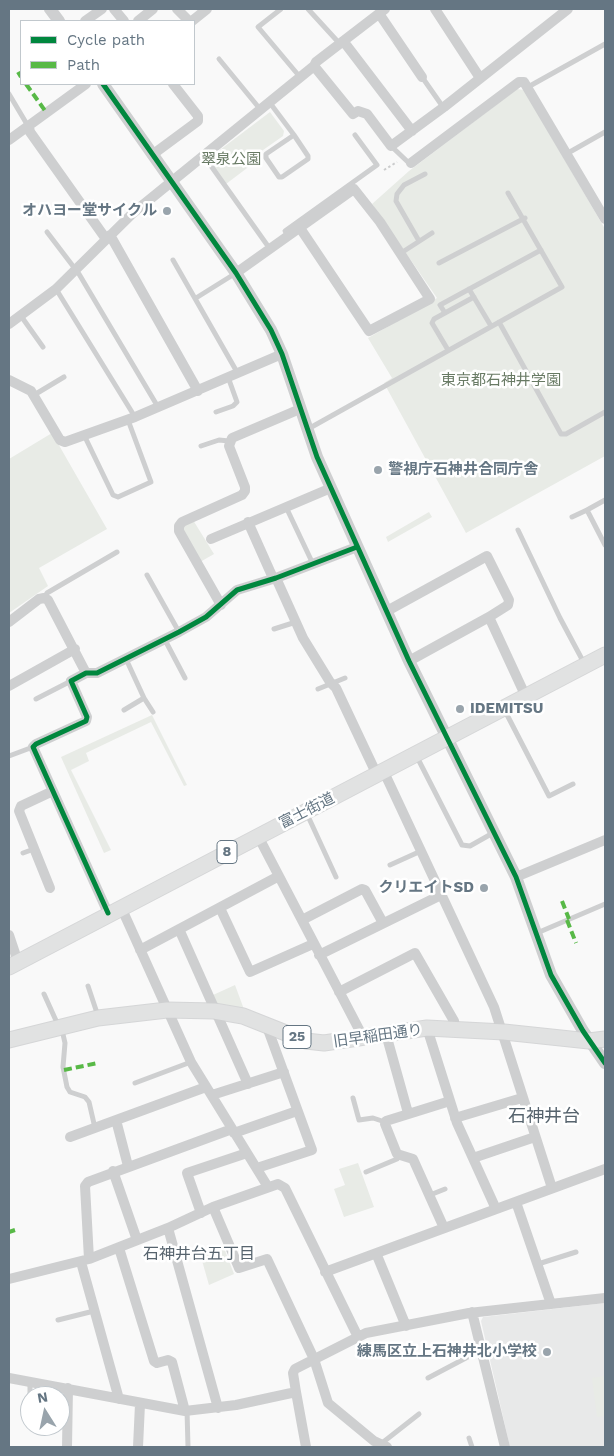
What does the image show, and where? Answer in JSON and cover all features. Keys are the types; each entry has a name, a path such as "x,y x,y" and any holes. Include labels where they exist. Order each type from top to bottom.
{"main road":[{"name":"富士街道","path":"14,964 114,910 306,812 605,655"},
{"name":"旧早稲田通り","path":"9,1040 98,1018 167,1010 214,1011 242,1016 306,1041 324,1043 427,1028 455,1028 589,1041 605,1039"}],"street":[{"path":"50,9 58,20"},
{"path":"86,20 102,9"},
{"path":"114,9 123,20"},
{"path":"139,20 153,9"},
{"path":"177,9 189,20"},
{"path":"191,20 207,9"},
{"path":"435,9 480,78"},
{"path":"314,66 353,114 358,111 367,114 391,146 444,107 568,9"},
{"path":"9,324 56,289 108,237 172,181 261,110 314,66 316,62 382,12 422,77"},
{"path":"342,43 412,131"},
{"path":"411,163 519,82 524,82 605,218"},
{"path":"9,140 85,85"},
{"path":"104,85 236,273 271,330 282,354 306,430 331,488 446,739 516,877 551,975 589,1041 605,1063"},
{"path":"152,155 198,121 198,116 173,85"},
{"path":"29,126 30,132 108,237 198,391"},
{"path":"236,273 354,189 401,253 430,298 369,331 300,228"},
{"path":"9,380 17,383 34,395 60,440 65,442 198,391 282,354"},
{"path":"220,604 179,531 179,526 182,522 242,495 245,491 245,486 229,441 300,409"},
{"path":"211,539 331,488"},
{"path":"248,522 303,638 332,684 338,690 421,851 494,1006 504,1032 522,1098 552,1188"},
{"path":"268,1187 191,1062 140,950 114,910 33,748 36,744 86,721 87,717 71,681 86,673 97,673 165,640 206,617 237,590 357,547"},
{"path":"387,611 487,556 509,603 489,617 409,661"},
{"path":"9,622 44,598 48,600 86,673"},
{"path":"489,617 526,697"},
{"path":"9,686 75,649"},
{"path":"50,888 19,808 53,791"},
{"path":"258,836 363,1037"},
{"path":"516,877 605,840"},
{"path":"140,950 279,876"},
{"path":"302,920 363,889 383,923"},
{"path":"319,955 441,895"},
{"path":"220,908 250,972 313,944"},
{"path":"179,930 248,1084"},
{"path":"9,935 14,964"},
{"path":"339,992 416,953 454,1021 455,1028"},
{"path":"257,1168 312,1152 266,1024"},
{"path":"427,1028 455,1118 496,1209"},
{"path":"386,1034 408,1113"},
{"path":"70,1137 116,1120 209,1091 248,1084 284,1072"},
{"path":"455,1118 522,1098"},
{"path":"444,1228 413,1158 399,1156 385,1122 450,1101"},
{"path":"119,1398 94,1311 85,1261 85,1186 88,1182 128,1166 297,1111"},
{"path":"116,1120 128,1166"},
{"path":"473,1158 535,1137"},
{"path":"201,1212 187,1173 247,1153"},
{"path":"326,1272 605,1169"},
{"path":"113,1172 137,1240"},
{"path":"9,1279 85,1261 168,1228 213,1207 278,1184 286,1188 358,1337"},
{"path":"516,1202 551,1304"},
{"path":"213,1207 239,1268 267,1259 314,1359 328,1402 378,1445"},
{"path":"168,1228 218,1408"},
{"path":"119,1248 154,1361 157,1363 168,1360 172,1362 186,1410"},
{"path":"376,1253 406,1326"},
{"path":"306,1447 293,1370 358,1337 472,1312 605,1298"},
{"path":"472,1312 505,1447"},
{"path":"9,1378 57,1386"},
{"path":"70,1388 140,1404 186,1410 218,1408 296,1392"},
{"path":"138,1447 140,1404"}],"lane":[{"path":"281,9 258,27 300,77"},
{"path":"308,9 342,43"},
{"path":"528,87 605,44"},
{"path":"219,59 261,110"},
{"path":"422,77 444,107"},
{"path":"9,94 29,126"},
{"path":"270,102 294,135 308,156 308,159 282,177 279,177 266,158 266,154 294,135"},
{"path":"568,153 605,132"},
{"path":"289,237 285,231 377,165 355,135"},
{"path":"391,146 409,164 411,163"},
{"path":"204,156 270,249"},
{"path":"419,241 396,200 397,194 404,185 425,174"},
{"path":"306,430 562,287 508,193"},
{"path":"440,263 524,218"},
{"path":"47,232 76,270 158,407"},
{"path":"401,253 432,233"},
{"path":"445,313 440,305 542,250"},
{"path":"173,260 238,372"},
{"path":"196,298 236,273"},
{"path":"56,289 131,418 151,482 118,497 113,495 84,435"},
{"path":"469,289 491,326"},
{"path":"448,350 432,324 434,319 474,297"},
{"path":"21,316 43,348"},
{"path":"498,322 561,434 566,434 605,412"},
{"path":"34,395 64,376"},
{"path":"216,412 233,406 237,402 227,377"},
{"path":"201,446 219,440 229,441"},
{"path":"572,517 605,500"},
{"path":"286,506 313,564"},
{"path":"586,510 605,545"},
{"path":"518,530 560,618 586,666"},
{"path":"44,598 47,593 117,552"},
{"path":"146,575 179,632"},
{"path":"274,629 296,622"},
{"path":"165,640 185,678"},
{"path":"126,659 144,698 153,712"},
{"path":"318,689 345,678"},
{"path":"36,699 71,681"},
{"path":"124,710 144,698"},
{"path":"504,708 549,796 573,784"},
{"path":"9,756 33,748"},
{"path":"416,754 462,845 470,846 494,832"},
{"path":"306,812 336,877"},
{"path":"23,853 34,849"},
{"path":"390,865 421,851"},
{"path":"536,934 605,904"},
{"path":"88,986 98,1018"},
{"path":"44,994 60,1027 65,1043 64,1067 67,1087 70,1092 85,1097 89,1102 95,1128"},
{"path":"135,1083 191,1062"},
{"path":"353,1098 359,1120 373,1118 385,1122"},
{"path":"366,1172 397,1159 399,1156"},
{"path":"430,1195 445,1189"},
{"path":"538,1264 576,1252"},
{"path":"58,1320 94,1311"},
{"path":"428,1378 481,1350"},
{"path":"30,1381 30,1386"},
{"path":"186,1410 188,1447"},
{"path":"378,1445 419,1414"},
{"path":"470,1438 472,1447"}],"shaded area":[{"name":"練馬区立上石神井北小学校","path":"605,1303 605,1447 510,1447 481,1321 483,1317"}],"green space":[{"name":"東京都石神井学園","path":"517,89 524,90 605,229 605,456 466,533 384,383 392,378 368,338 437,298 372,204 409,171"},
{"name":"翠泉公園","path":"270,112 284,131 283,136 256,155 259,159 226,184 208,159"},
{"path":"52,433 107,529 39,568 48,586 9,613 9,459"},
{"path":"429,512 432,517 388,542 386,537"},
{"path":"193,520 214,554 200,562 183,531 184,525"},
{"path":"152,715 187,785 184,786 151,722 86,753 89,761 71,770 111,850 104,853 61,757"},
{"path":"235,985 245,1012 219,1009 213,995"},
{"path":"358,1163 374,1207 344,1217 334,1189 345,1185 339,1169"},
{"path":"224,1248 234,1274 209,1285 201,1257"},
{"path":"605,1376 605,1416 597,1417 592,1378"}],"marked path":[{"path":"27,85 46,112"},
{"path":"562,901 569,919"},
{"path":"567,920 576,943"},
{"path":"64,1070 98,1063"},
{"path":"9,1232 15,1230"}],"cycle path":[{"path":"104,85 236,273 271,330 282,354 317,457 409,661 516,877 551,975 583,1031 605,1063"},
{"path":"108,913 33,747 86,721 87,717 71,681 86,673 97,673 179,632 206,617 237,590 276,578 357,547"}],"place":[{"name":"オハヨー堂サイクル","path":"167,211"},
{"name":"警視庁石神井合同庁舎","path":"378,470"},
{"name":"IDEMITSU","path":"460,709"},
{"name":"クリエイトSD","path":"484,888"},
{"name":"練馬区立上石神井北小学校","path":"547,1352"}],"district":[{"name":"石神井台","path":"544,1117"},
{"name":"石神井台五丁目","path":"199,1254"}]}
